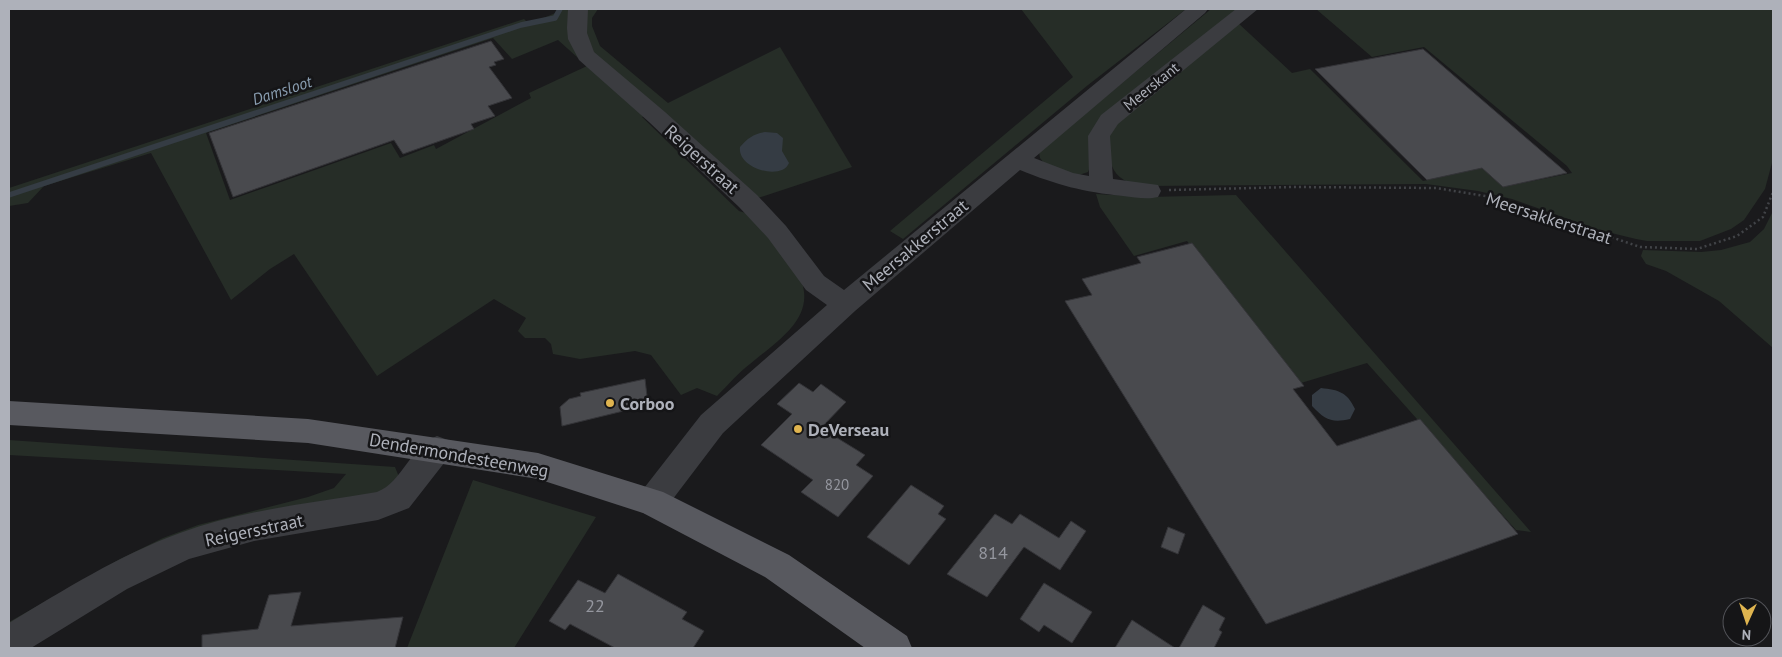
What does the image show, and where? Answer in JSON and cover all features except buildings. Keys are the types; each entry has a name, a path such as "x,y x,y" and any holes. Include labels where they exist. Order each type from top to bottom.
{"main road":[{"name":"Dendermondesteenweg","path":"9,413 308,431 438,449 538,466 652,502 777,566 894,648"}],"street":[{"name":"Reigerstraat","path":"578,9 576,31 578,44 586,56 748,201 777,232 815,283 845,304"},
{"name":"Meersakkerstraat","path":"652,502 712,424 845,304 1198,9"},
{"name":"Meerskant","path":"1101,186 1099,136 1109,120 1248,9"},
{"path":"1017,160 1068,180 1101,186 1149,191"},
{"name":"Reigersstraat","path":"9,642 131,570 181,548 226,533 378,506 398,498 438,449"}],"path":[{"name":"Meersakkerstraat","path":"1149,191 1293,187 1436,188 1498,198 1640,246 1697,249 1737,236 1763,217 1773,192"}],"shaded area":[{"path":"565,9 598,9 592,18 592,26 600,46 668,103 780,47 852,167 755,199 657,109 642,117 739,211 749,214 789,259 802,283 804,297 802,311 786,334 741,371 717,396 697,388 681,395 651,355 635,351 580,359 553,354 551,344 545,338 525,338 518,331 526,318 494,299 377,376 294,254 270,269 231,300 151,153 44,186 28,203 9,206 9,188 524,19 529,24","holes":["493,38 512,59 558,40 587,66 529,93 531,98 436,149 434,145 400,158 391,143 230,200 206,133"]},
{"path":"1021,9 1186,9 1088,85 903,239 890,231 1073,77"},
{"path":"1211,9 1240,9 1110,113 1088,172 1076,176 1044,163 1040,158 1039,152"},
{"path":"1316,9 1773,9 1773,159 1765,189 1744,220 1731,229 1700,241 1647,241 1599,230 1512,199 1478,191 1426,184 1147,186 1129,182 1118,175 1111,163 1109,149 1110,128 1237,22 1292,73 1310,69 1423,181 1482,168 1503,187 1572,173 1567,166 1424,47 1372,57"},
{"path":"765,132 777,133 783,138 782,151 789,163 785,168 770,172 761,170 745,161 741,155 740,147 746,141 754,135"},
{"path":"1096,194 1148,197 1236,195 1531,532 1516,530 1367,363 1301,383 1187,241 1134,256 1100,207"},
{"path":"1773,211 1773,348 1719,301 1666,271 1646,264 1641,256 1643,250 1701,252 1721,250 1750,242 1764,229"},
{"path":"1321,388 1338,391 1349,399 1355,409 1350,419 1338,421 1329,419 1312,406 1312,395"},
{"path":"9,440 395,467 399,477 384,492 128,564 9,633 9,622 120,559 163,538 198,525 308,497 334,488 346,474 9,455"},
{"path":"473,480 596,517 514,648 407,648"}],"waterway":[{"name":"Damsloot","path":"9,195 521,25 555,18 560,9"}],"place":[{"name":"Corboo","path":"610,403"},
{"name":"DeVerseau","path":"798,429"}]}
